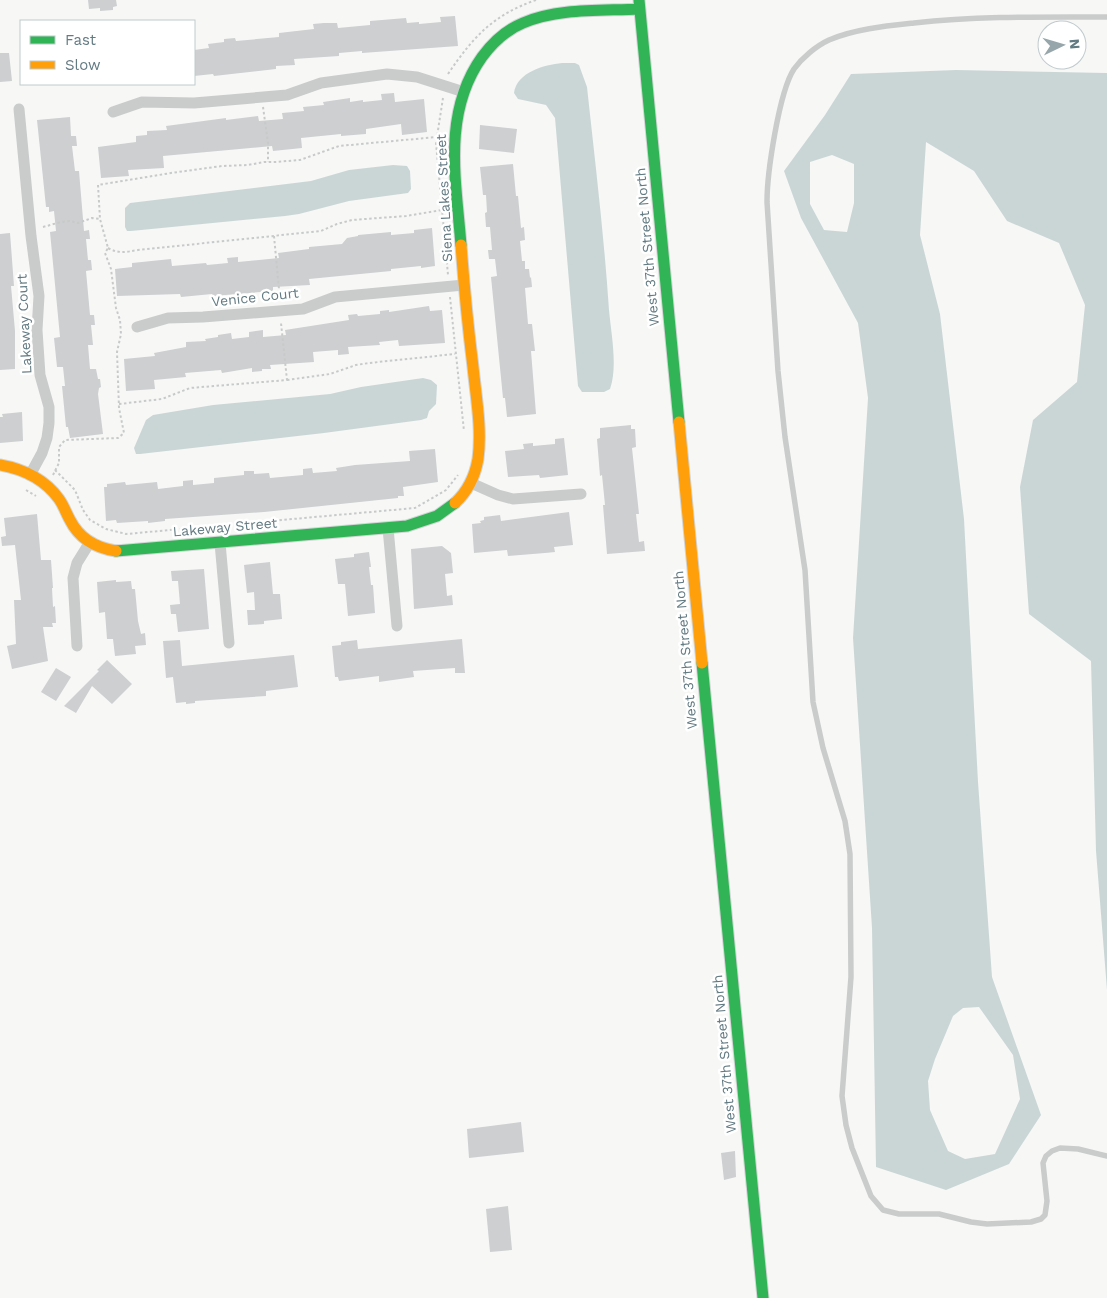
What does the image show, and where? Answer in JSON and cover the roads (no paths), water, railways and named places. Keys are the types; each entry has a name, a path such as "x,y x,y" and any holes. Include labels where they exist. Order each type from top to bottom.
{"street":[{"name":"Siena Lakes Street","path":"471,483 478,461 479,436 464,285 455,154 456,122 464,92 476,65 490,46 523,23 550,15 639,4"},
{"name":"West 37th Street North","path":"639,4 763,1298"},
{"path":"113,112 142,102 194,103 287,95 321,83 387,74 417,77 464,92"},
{"name":"Lakeway Court","path":"19,109 31,236 39,296 37,330 40,375 49,407 47,438 42,453 30,475"},
{"name":"Venice Court","path":"137,327 168,318 203,318 303,309 335,297 464,285"},
{"name":"Lakeway Street","path":"0,465 14,468 30,475 59,498 77,531 90,542 120,552 388,528 421,523 442,514 459,500 471,483"},
{"path":"471,483 498,495 513,499 581,494"},
{"path":"388,528 397,626"},
{"path":"77,646 73,578 77,563 90,542"},
{"path":"220,543 229,643"}],"lane":[{"path":"1107,17 966,18 939,20 879,27 827,41 803,59 794,69 788,80 774,144 767,187 767,202 778,371 785,437 806,570 813,702 823,748 845,821 850,854 851,977 842,1096 846,1125 852,1148 871,1196 883,1210 899,1214 939,1214 987,1224 1031,1222 1042,1219 1045,1215 1047,1201 1043,1163 1046,1156 1052,1151 1060,1148 1078,1149 1107,1156"}]}
